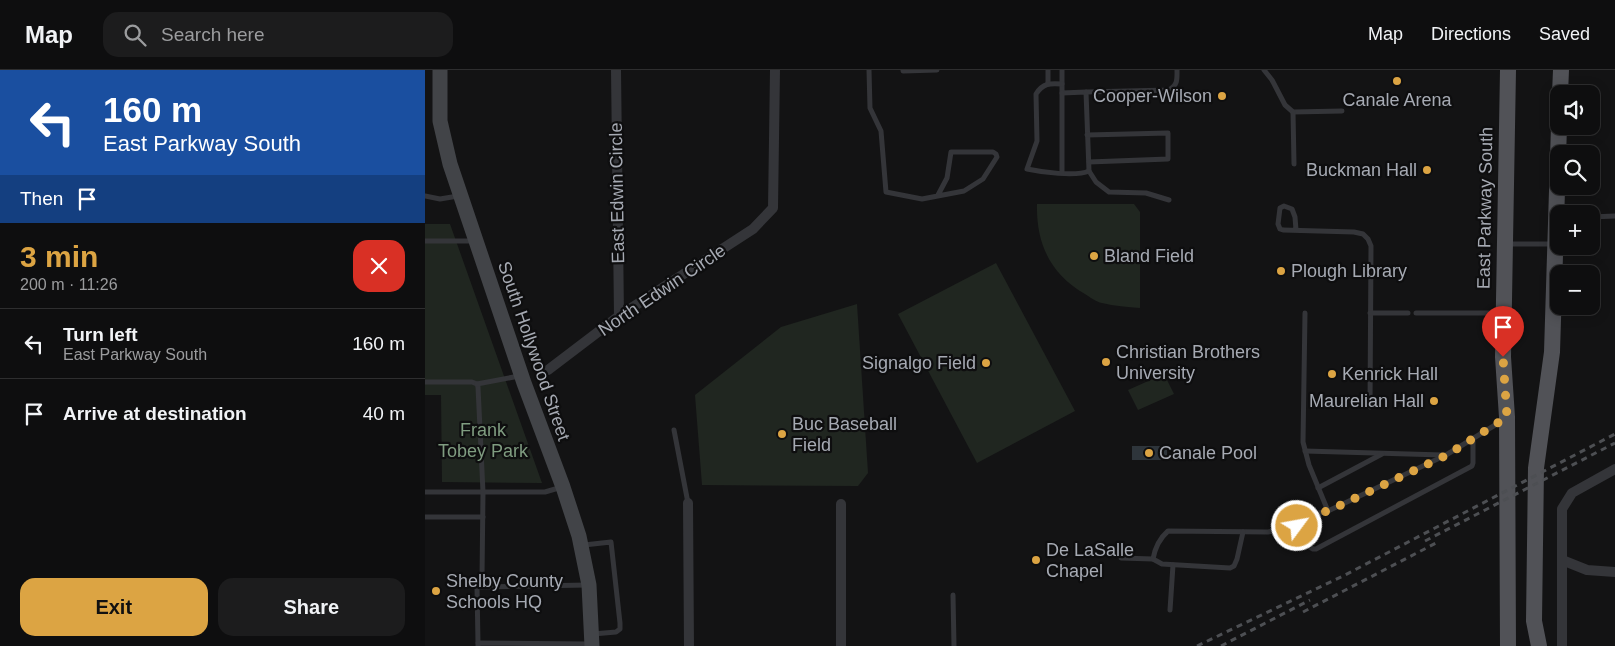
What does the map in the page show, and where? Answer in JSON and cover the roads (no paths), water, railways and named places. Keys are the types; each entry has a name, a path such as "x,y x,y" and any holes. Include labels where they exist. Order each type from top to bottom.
{"main road":[{"name":"South Hollywood Street","path":"440,70 440,121 450,164 521,376 563,487 581,546 589,585 592,642"},
{"name":"East Parkway South","path":"1508,70 1503,313 1503,357 1507,417 1508,646"},
{"path":"1560,85 1561,70"},
{"path":"1557,205 1559,135"},
{"path":"1539,646 1534,621 1535,468 1552,352 1555,255"}],"street":[{"name":"East Edwin Circle","path":"616,70 619,316"},
{"name":"North Edwin Circle","path":"548,370 619,316 753,229 773,208 775,70"},
{"path":"1562,646 1563,509 1571,493 1615,469"},
{"path":"688,503 689,646"},
{"path":"841,504 841,646"},
{"path":"1562,560 1587,570 1615,572"}],"lane":[{"path":"869,70 869,108 881,131 886,192 922,199 964,191 983,179 997,157 996,154 993,152 951,152 947,178 938,195"},
{"path":"903,71 937,70"},
{"path":"1048,70 1048,83"},
{"path":"1062,70 1062,173"},
{"path":"1062,93 1169,90 1177,82 1177,70"},
{"path":"1264,70 1273,80 1285,105 1293,112 1342,111"},
{"path":"1062,84 1048,83 1040,88 1036,94 1037,141 1027,169 1041,172 1079,174 1089,171"},
{"path":"1086,92 1089,171 1096,182 1109,192 1146,193 1169,200"},
{"path":"1293,112 1294,164"},
{"path":"1087,135 1167,133 1168,159 1089,162"},
{"path":"425,196 439,199 461,195"},
{"path":"1296,230 1292,209 1283,206 1280,208 1279,227 1283,230 1354,232 1363,234 1371,246 1370,407"},
{"path":"1600,216 1615,216"},
{"path":"425,241 476,240"},
{"path":"1505,244 1550,244"},
{"path":"1305,313 1303,442 1309,465 1328,511"},
{"path":"1370,313 1408,313"},
{"path":"1416,313 1503,313"},
{"path":"425,382 472,382 477,384 521,376"},
{"path":"477,384 483,492 482,578 477,587 478,645 592,642 617,632 619,630 611,542 581,546"},
{"path":"1153,559 1162,536 1168,530 1268,532 1297,526 1315,514 1328,511 1447,455 1507,417"},
{"path":"674,430 688,503"},
{"path":"1297,526 1308,546 1316,549 1472,466 1473,438"},
{"path":"1305,451 1447,455"},
{"path":"1318,488 1383,454"},
{"path":"425,492 545,492 563,487"},
{"path":"425,517 483,517"},
{"path":"1121,558 1153,559 1162,564 1229,568 1234,566 1237,560 1243,532"},
{"path":"1170,610 1173,565"},
{"path":"477,587 589,585"},
{"path":"953,596 954,646"}],"railway":[{"path":"1197,646 1345,575 1615,434"},
{"path":"1425,541 1615,443"},
{"path":"1303,612 1438,542"},
{"path":"1221,646 1310,600"}],"place":[{"name":"Canale Arena","path":"1397,81"},
{"name":"Cooper-Wilson","path":"1222,96"},
{"name":"Buckman Hall","path":"1427,170"},
{"name":"Bland Field","path":"1094,256"},
{"name":"Plough Library","path":"1281,271"},
{"name":"Christian Brothers University","path":"1106,362"},
{"name":"Signalgo Field","path":"986,363"},
{"name":"Kenrick Hall","path":"1332,374"},
{"name":"Maurelian Hall","path":"1434,401"},
{"name":"Buc Baseball Field","path":"782,434"},
{"name":"Canale Pool","path":"1149,453"},
{"name":"De LaSalle Chapel","path":"1036,560"},
{"name":"Shelby County Schools HQ","path":"436,591"}],"park label":[{"name":"Frank Tobey Park","path":"483,440"}]}
